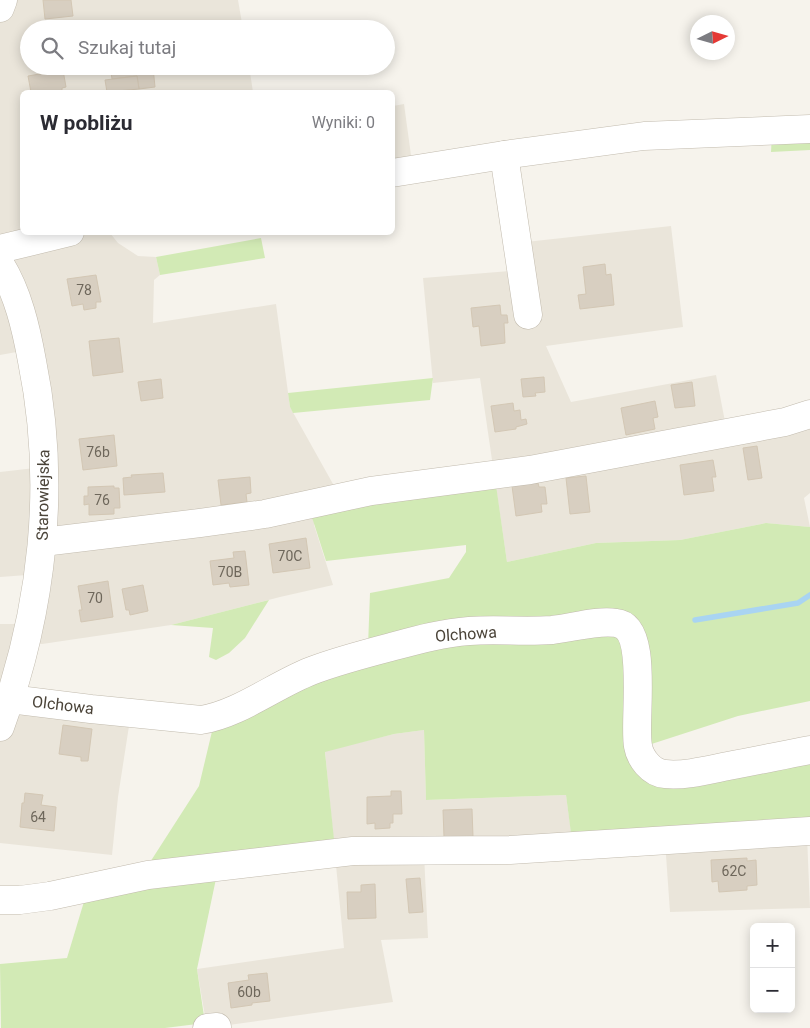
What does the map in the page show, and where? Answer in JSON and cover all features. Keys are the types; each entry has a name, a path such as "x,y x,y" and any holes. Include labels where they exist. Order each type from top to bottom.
{"street":[{"path":"0,8 3,0"},
{"path":"395,173 504,155 644,136 810,129"},
{"path":"504,155 528,315"},
{"path":"0,249 58,235"},
{"name":"Starowiejska","path":"0,264 11,285 26,330 42,416 45,470 43,542 34,601 8,688 0,727"},
{"path":"43,542 247,516 371,491 530,470 785,422 810,414"},
{"name":"Olchowa","path":"8,688 91,709 201,720 226,713 296,678 346,658 436,634 471,631 550,630 618,622 630,631 634,641 638,684 638,745 645,761 653,770 663,774 688,773 810,750"},
{"path":"0,900 20,900 50,896 148,875 354,850 510,850 810,831"}],"shaded area":[{"path":"3,0 238,0 241,20 20,20 20,75 250,75 253,90 20,90 20,235 112,235 118,243 138,256 156,257 160,275 154,280 153,323 276,304 290,407 333,484 335,498 314,525 333,585 171,625 42,644 25,643 11,699 131,713 118,797 112,855 0,843 0,624 18,624 27,575 0,577 0,472 35,468 22,351 0,355 0,8"},
{"path":"404,104 413,170 395,173 395,106"},
{"path":"671,226 683,327 546,346 571,402 716,375 727,432 810,413 810,493 804,498 810,527 766,523 680,540 596,543 507,562 480,378 433,383 423,278 521,270 526,242"},
{"path":"424,730 426,800 566,795 573,846 424,854 428,938 381,940 393,1002 207,1028 197,969 344,948 325,751 394,734"},
{"path":"807,836 810,908 670,912 665,841"}],"green space":[{"path":"810,133 810,150 771,152 772,134"},
{"path":"261,238 265,258 160,275 156,257"},
{"path":"433,378 430,400 293,413 290,407 288,393"},
{"path":"495,478 507,562 596,543 680,540 766,523 810,527 810,701 738,716 633,750 641,768 810,755 810,827 572,841 566,795 426,800 424,730 394,734 325,752 335,849 145,870 199,786 214,723 368,646 370,593 449,578 466,552 466,545 326,561 309,508"},
{"path":"269,600 245,638 229,653 216,660 209,657 213,628 171,625"},
{"path":"217,874 197,969 205,1023 165,1028 1,1028 0,964 67,958 86,895"}],"building":[{"path":"43,0 71,0 73,16 45,19"},
{"path":"64,75 66,87 62,88 62,90 31,90 28,76"},
{"path":"111,75 154,75 155,87 139,89 137,76 112,79"},
{"path":"137,76 139,89 107,90 105,80"},
{"path":"605,264 606,275 611,274 614,305 580,309 578,295 586,294 583,267"},
{"path":"96,275 101,302 96,302 96,308 84,310 83,304 72,306 67,279"},
{"path":"500,305 501,315 507,315 508,323 504,323 505,343 481,346 479,326 473,327 471,308"},
{"path":"119,338 123,372 93,376 89,341"},
{"path":"544,377 545,392 535,393 536,396 523,397 521,379"},
{"path":"161,379 163,398 141,401 138,382"},
{"path":"692,382 695,406 675,408 671,385"},
{"path":"655,401 658,417 653,418 655,429 626,435 621,408"},
{"path":"513,403 514,411 520,410 521,420 526,419 527,424 516,427 516,429 495,432 491,406"},
{"path":"114,435 117,466 83,470 79,439"},
{"path":"757,446 762,478 748,480 743,448"},
{"path":"713,460 716,477 712,477 714,491 684,495 680,465"},
{"path":"163,473 165,492 124,495 123,478 132,477 131,475"},
{"path":"586,476 590,512 570,514 566,478"},
{"path":"250,477 251,493 246,494 247,502 221,505 218,480"},
{"path":"538,483 539,487 545,487 547,504 541,504 542,512 516,516 512,486"},
{"path":"114,486 114,488 119,488 120,508 114,508 114,514 89,515 89,504 84,505 84,496 88,496 88,487"},
{"path":"306,538 310,568 273,573 269,544"},
{"path":"245,551 249,585 230,587 229,583 213,585 210,561 234,558 233,552"},
{"path":"108,581 113,617 81,622 79,610 82,610 78,586"},
{"path":"143,585 148,611 130,615 129,610 126,610 122,589"},
{"path":"63,725 92,729 88,761 81,761 81,757 59,754"},
{"path":"391,791 401,791 402,814 393,814 393,823 390,823 390,828 375,829 375,823 367,824 367,797 391,796"},
{"path":"25,793 43,795 41,805 56,807 54,831 20,827 22,803 24,803"},
{"path":"472,809 473,837 444,837 443,810"},
{"path":"747,858 747,861 756,860 757,885 747,886 747,890 719,892 718,881 712,882 711,860"},
{"path":"420,878 423,912 409,913 406,879"},
{"path":"375,884 376,918 348,919 347,892 361,892 361,885"},
{"path":"267,973 270,1001 231,1008 228,983 249,980 248,975"}],"waterway":[{"path":"695,620 798,603 810,595"}]}
